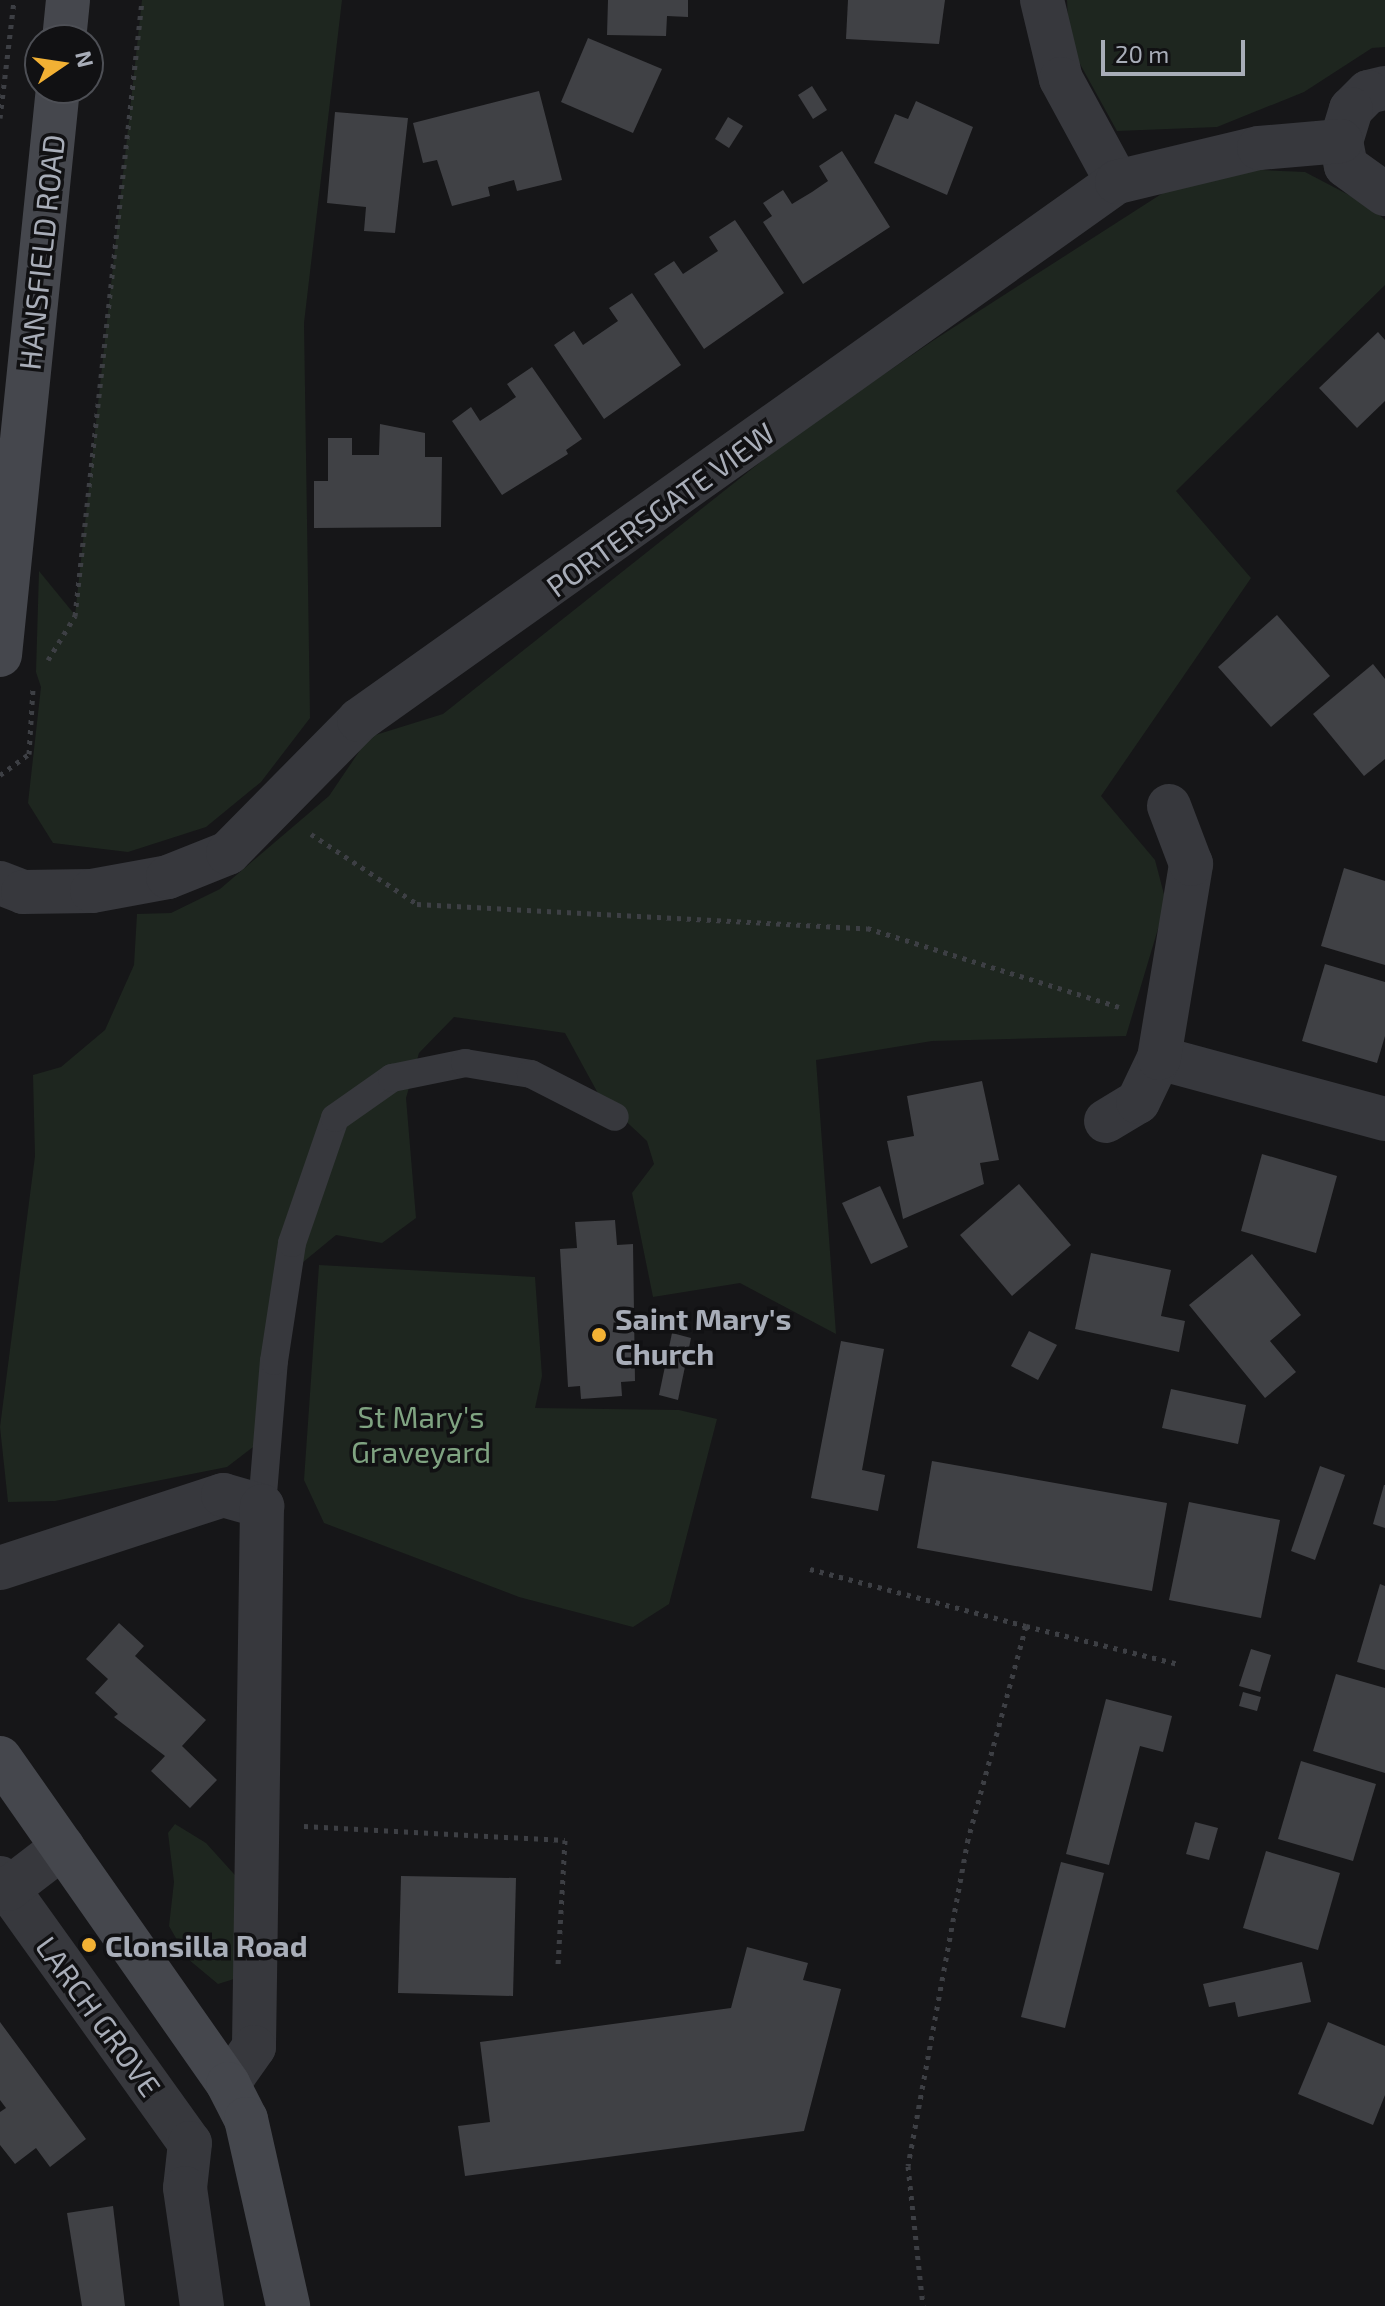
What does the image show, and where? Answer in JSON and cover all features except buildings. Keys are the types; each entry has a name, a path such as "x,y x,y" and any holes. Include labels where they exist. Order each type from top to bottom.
{"street":[{"path":"66,24 68,0"},
{"path":"1042,0 1061,79 1117,182"},
{"path":"1385,88 1368,92 1351,109 1341,141 1346,166 1361,183 1385,194"},
{"name":"HANSFIELD ROAD","path":"0,655 56,104"},
{"name":"PORTERSGATE VIEW","path":"0,883 23,892 92,891 168,877 228,853 359,720 1117,182 1259,148 1341,141"},
{"path":"1106,1121 1138,1102 1162,1040 1191,864 1169,806"},
{"path":"1162,1040 1385,1119"},
{"path":"0,1568 223,1495 262,1506 254,2047 237,2102 190,2143 185,2188 202,2306"},
{"path":"0,1758 237,2102 288,2306"},
{"name":"LARCH GROVE","path":"63,1847 4,1884 190,2143"}],"lane":[{"path":"262,1506 292,1243 335,1118 392,1078 465,1063 531,1074 615,1117"}],"path":[{"path":"0,118 14,0"},
{"path":"42,669 75,616 142,0"},
{"path":"0,775 29,754 34,683"},
{"path":"273,810 417,904 867,928 1162,1040"},
{"path":"810,1569 1178,1664"},
{"path":"923,2306 908,2166 968,1839 1026,1626"},
{"path":"259,1824 565,1840 558,1967"}],"green space":[{"path":"142,0 342,0 304,323 310,718 261,782 206,827 128,852 53,843 28,803 41,687 36,672 39,571 75,615"},
{"path":"1067,0 1385,0 1385,47 1372,48 1304,92 1217,127 1117,131 1069,44"},
{"path":"1240,169 1305,172 1368,205 1385,220 1385,285 1176,491 1251,578 1101,796 1155,860 1166,902 1126,1036 932,1041 816,1060 836,1334 740,1283 653,1297 632,1193 654,1164 647,1141 600,1097 565,1033 454,1017 419,1053 406,1098 416,1218 382,1243 336,1235 302,1263 257,1444 227,1467 55,1501 8,1502 0,1427 35,1156 33,1075 61,1067 105,1030 134,965 137,914 171,913 220,889 329,796 369,737 443,714 792,437 934,340 1180,182"},
{"name":"St Mary's Graveyard","path":"319,1265 535,1277 542,1376 535,1408 679,1410 717,1419 669,1604 633,1627 519,1597 324,1523 304,1480"},
{"path":"175,1824 206,1843 243,1884 234,1979 218,1984 188,1959 169,1926 174,1882 168,1833"}],"place":[{"name":"Saint Mary's Church","path":"599,1335"},
{"name":"Clonsilla Road","path":"89,1945"}]}
